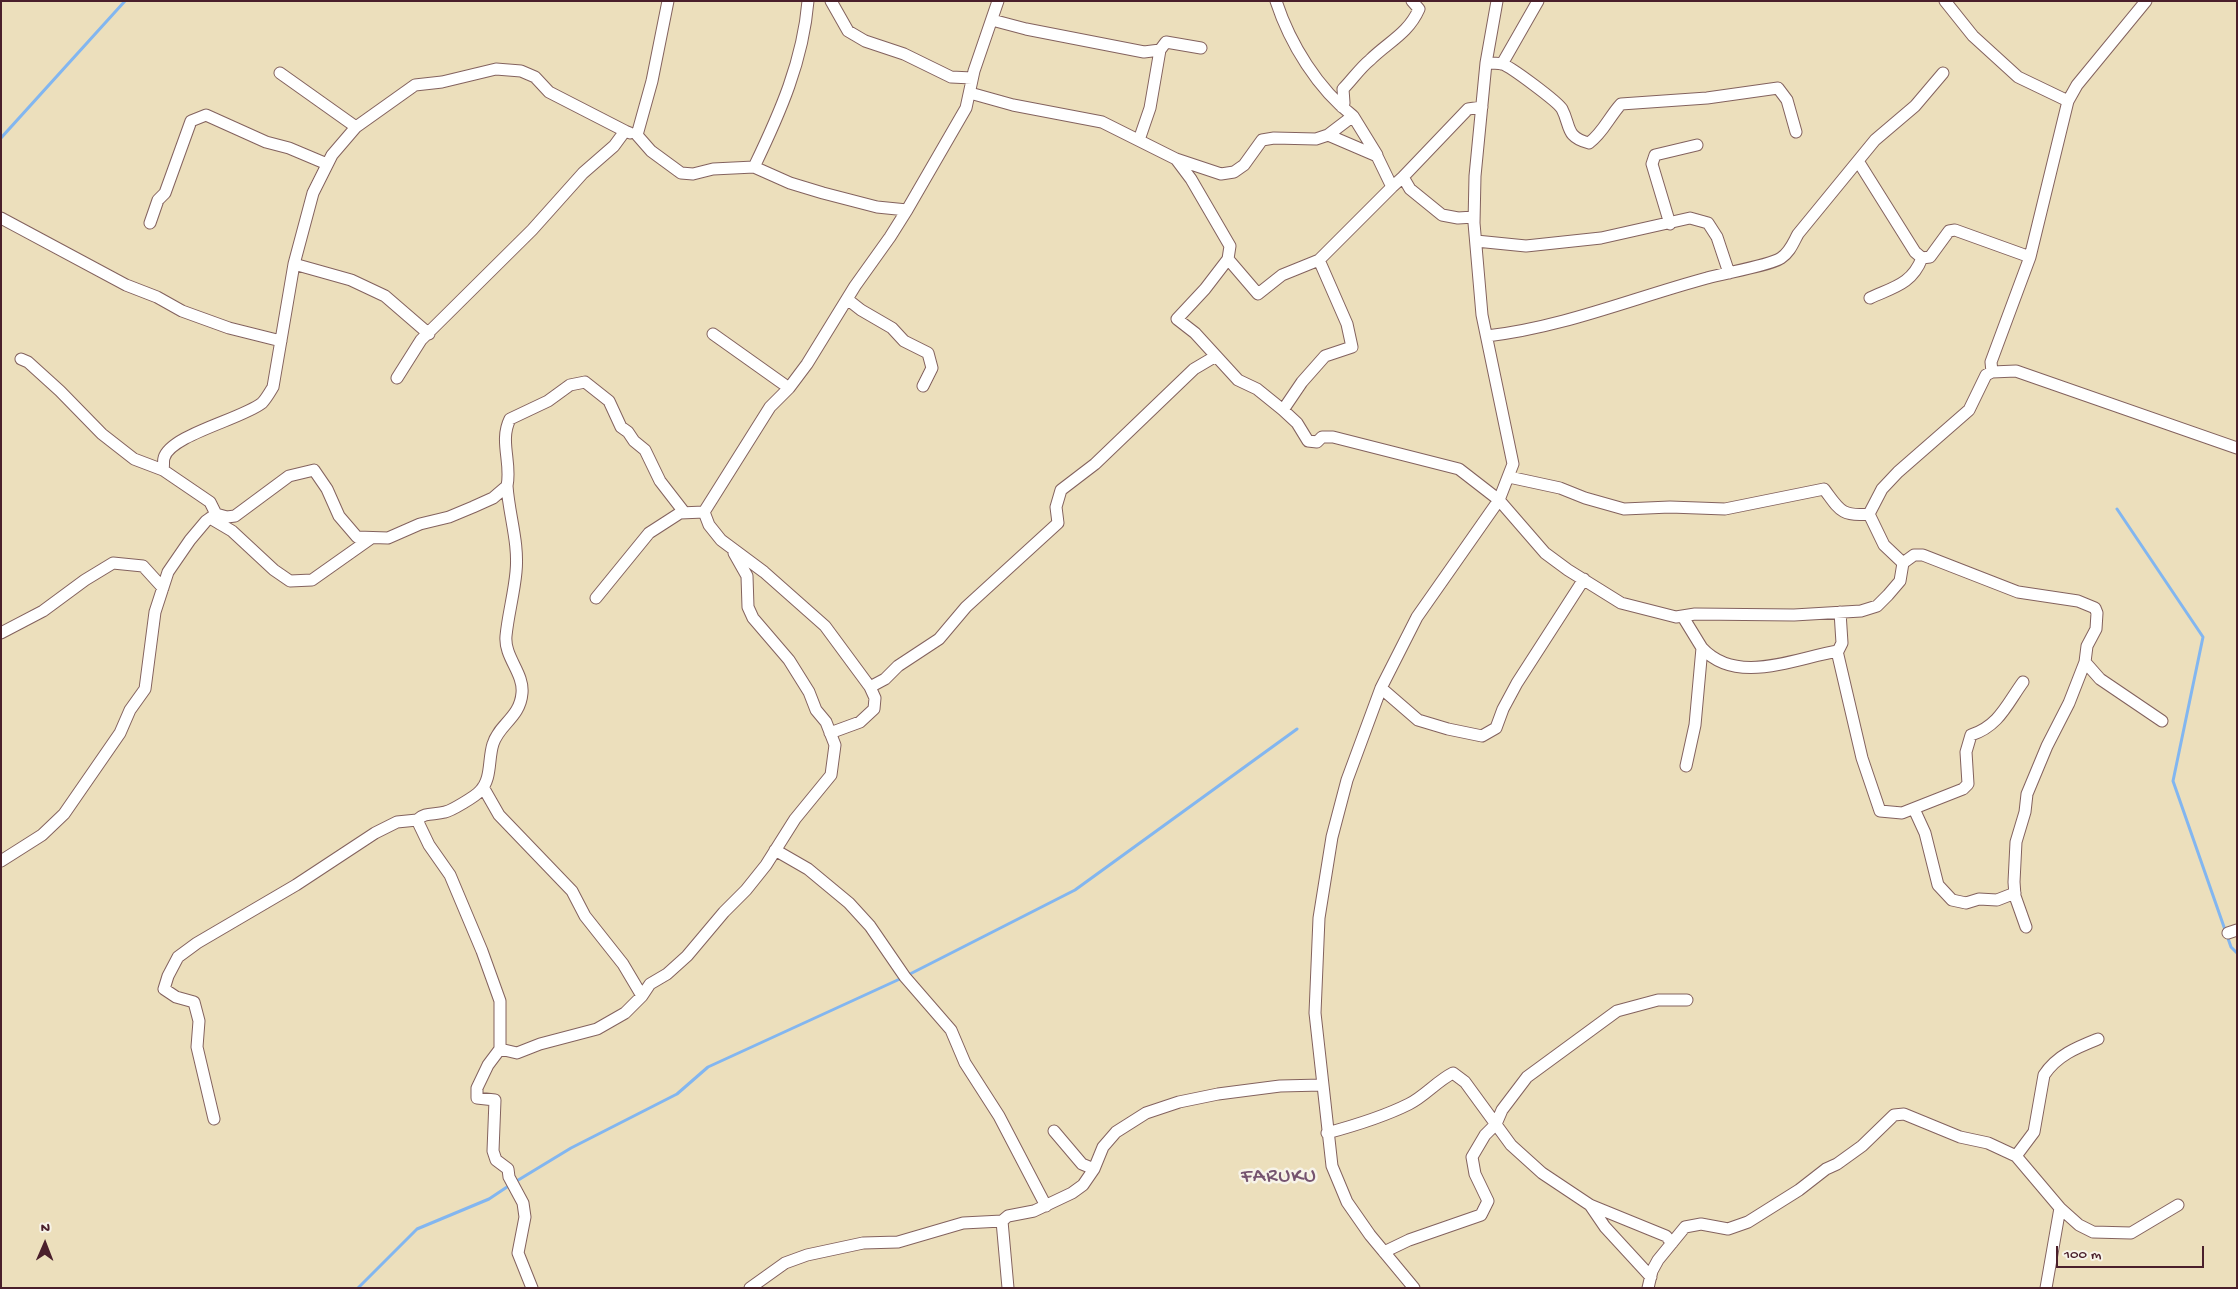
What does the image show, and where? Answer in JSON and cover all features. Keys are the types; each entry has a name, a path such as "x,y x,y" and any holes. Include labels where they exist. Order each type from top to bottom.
{"street":[{"path":"637,135 650,89 668,1"},
{"path":"754,167 784,102 800,54 805,33 808,1"},
{"path":"831,1 848,31 865,41 904,54 951,77 972,78"},
{"path":"704,512 770,408 789,388 907,210 966,108 972,78 998,1"},
{"path":"1276,1 1284,21 1304,58 1323,88 1353,116 1377,156 1392,187"},
{"path":"1342,107 1344,103 1343,89 1370,59 1397,40 1413,23 1419,9 1412,1"},
{"path":"1414,1288 1384,1252 1347,1202 1332,1166 1315,1013 1319,918 1332,837 1347,780 1381,688 1417,617 1499,500 1514,464 1482,315 1474,217 1486,63 1497,1"},
{"path":"1502,64 1538,1"},
{"path":"1945,1 1973,36 2018,77 2068,101"},
{"path":"1992,372 1991,362 2030,257 2068,101 2077,85 2146,1"},
{"path":"992,20 1026,29 1144,52 1160,50"},
{"path":"1139,140 1150,108 1160,50 1166,42 1201,48"},
{"path":"1486,63 1502,64 1516,72 1561,108 1568,128 1577,140 1589,143 1598,136 1609,117 1621,104 1706,98 1778,88 1787,100 1796,132"},
{"path":"163,470 164,457 188,436 228,420 263,402 276,380 294,264 313,193 332,154 356,127 415,85 442,82 496,69 521,71 535,77 549,92 625,131 637,135 651,151 681,173 693,174 713,169 754,167 790,183 822,193 877,207 907,210"},
{"path":"280,73 356,127"},
{"path":"1486,336 1526,331 1583,317 1780,259 1790,250 1798,234 1875,140 1915,106 1943,73"},
{"path":"970,93 1012,105 1102,122 1176,159 1192,179 1230,246 1228,259 1205,289 1177,319 1195,333 1238,380 1258,389 1284,410 1297,423 1308,441 1317,442 1322,437 1333,437 1458,469 1499,500 1545,553 1621,603 1683,617 1695,614 1794,615 1861,610 1877,606 1900,581 1903,563 1914,555 1923,555 2018,592 2078,601 2095,608 2097,613 2096,629 2087,646 2085,662 2069,703 2055,728 2027,794 2016,842 2015,893 2026,927"},
{"path":"1228,259 1258,294 1282,275 1319,260 1468,109 1482,107"},
{"path":"150,223 158,200 166,192 191,121 206,115 266,142 289,148 327,164"},
{"path":"1176,159 1180,158 1221,174 1234,172 1244,165 1262,140 1274,138 1316,139 1328,135 1353,116"},
{"path":"397,378 421,340 532,230 584,173 614,146 625,131"},
{"path":"1328,135 1377,156"},
{"path":"1670,224 1652,164 1655,156 1697,145"},
{"path":"1858,161 1915,252 1922,258 1930,257 1949,231 1955,230 2030,257"},
{"path":"1403,177 1410,190 1442,215 1458,218 1474,217"},
{"path":"1,218 126,285 157,297 182,311 229,328 281,341"},
{"path":"1476,241 1526,246 1601,238 1690,218 1708,223 1717,237 1728,273"},
{"path":"1870,298 1907,282 1917,272 1922,258"},
{"path":"1284,410 1302,382 1325,356 1352,347 1347,324 1319,260"},
{"path":"294,264 351,280 385,296 429,334"},
{"path":"847,300 892,328 904,341 928,353 932,368 923,386"},
{"path":"713,334 789,388"},
{"path":"870,687 884,679 898,666 939,640 966,607 1058,523 1056,506 1061,490 1095,464 1194,369 1216,356"},
{"path":"21,358 55,386 102,434 134,459 163,470 210,502 213,516 274,570 290,581 312,580 370,539"},
{"path":"1869,514 1882,490 1898,472 1969,410 1986,375 1992,372 2016,371 2237,448"},
{"path":"214,1119 197,1047 199,1022 194,1002 176,997 164,989 168,976 178,957 219,929 296,886 375,833 397,822 417,820 422,815 447,812 480,792 487,782 492,745 496,735 516,716 522,693 520,679 509,658 506,636 516,573 515,532 506,486 509,460 504,438 510,419 548,401 570,385 585,382 609,401 620,427 628,432 634,441 645,450 660,481 684,512"},
{"path":"213,516 234,516 290,476 314,470 327,489 339,516 357,537 370,539 388,538 420,524 449,517 493,498 506,486"},
{"path":"1509,477 1560,488 1585,498 1624,509 1670,507 1725,509 1824,489 1837,508 1845,513 1869,514"},
{"path":"596,598 649,533 684,512 704,512"},
{"path":"500,1049 517,1053 540,1044 596,1029 625,1013 642,996 650,984 667,974 687,956 728,907 746,890 766,865 795,818 831,775 835,745 826,722 816,710 809,692 789,660 753,618 748,607 747,576 730,548 709,525 704,512"},
{"path":"1869,514 1884,545 1903,563"},
{"path":"1,860 42,835 64,814 120,733 130,710 145,689 155,612 168,572 184,549 213,516"},
{"path":"730,548 764,572 825,626 870,687 875,698 874,709 860,722 830,733"},
{"path":"1,633 43,611 85,580 114,563 143,566 163,588"},
{"path":"1381,688 1418,720 1482,736 1496,728 1517,684 1584,579"},
{"path":"1840,612 1842,643 1838,651 1864,767 1880,810 1902,813 1963,788 1968,784 1966,752 1971,734 1990,726 1998,719 2024,682"},
{"path":"1683,617 1702,648 1712,659 1730,667 1759,667 1838,651"},
{"path":"1686,766 1695,725 1702,648"},
{"path":"2085,662 2100,679 2162,721"},
{"path":"483,787 499,815 572,891 584,916 623,964 642,996"},
{"path":"1914,809 1926,832 1938,885 1952,900 1966,902 1979,899 1996,900 2015,893"},
{"path":"417,820 429,844 450,875 482,951 500,1002 500,1049 488,1065 477,1088 477,1098 495,1100 494,1152 496,1160 508,1168 509,1177 523,1203 525,1221 518,1253 532,1288"},
{"path":"775,850 808,869 849,903 870,926 905,977 950,1030 965,1063 1000,1116 1046,1206"},
{"path":"1384,1252 1409,1240 1481,1214 1488,1201 1475,1174 1472,1158 1486,1135 1496,1124 1502,1110 1526,1077 1617,1011 1658,1000 1687,1000"},
{"path":"2016,1156 2034,1132 2044,1075 2049,1067 2073,1049 2098,1039"},
{"path":"1328,1133 1353,1126 1408,1104 1428,1092 1442,1078 1453,1072 1465,1082 1510,1145 1542,1173 1590,1205 1666,1236 1672,1244"},
{"path":"750,1288 784,1263 807,1255 863,1243 898,1242 963,1223 1002,1221 1008,1216 1046,1206 1072,1193 1083,1185 1094,1169 1103,1147 1116,1132 1146,1114 1179,1102 1218,1094 1280,1086 1322,1085"},
{"path":"1650,1283 1658,1260 1685,1227 1701,1224 1728,1229 1748,1222 1799,1190 1826,1169 1838,1164 1862,1146 1894,1115 1904,1114 1960,1137 1988,1142 2016,1156 2060,1208 2079,1226 2093,1232 2131,1233 2178,1205"},
{"path":"1054,1131 1082,1164 1094,1169"},
{"path":"1590,1205 1605,1228 1650,1283"},
{"path":"2046,1288 2060,1208"},
{"path":"1002,1221 1008,1288"}],"waterway":[{"path":"1,138 125,1"},
{"path":"2117,509 2203,637 2173,781 2231,947 2237,953"},
{"path":"908,975 1075,890 1297,729"},
{"path":"515,1182 571,1148 677,1094 708,1067 902,978"},
{"path":"358,1288 417,1229 489,1199 510,1185"}],"district":[{"name":"FARUKU","path":"1279,1178"}]}
